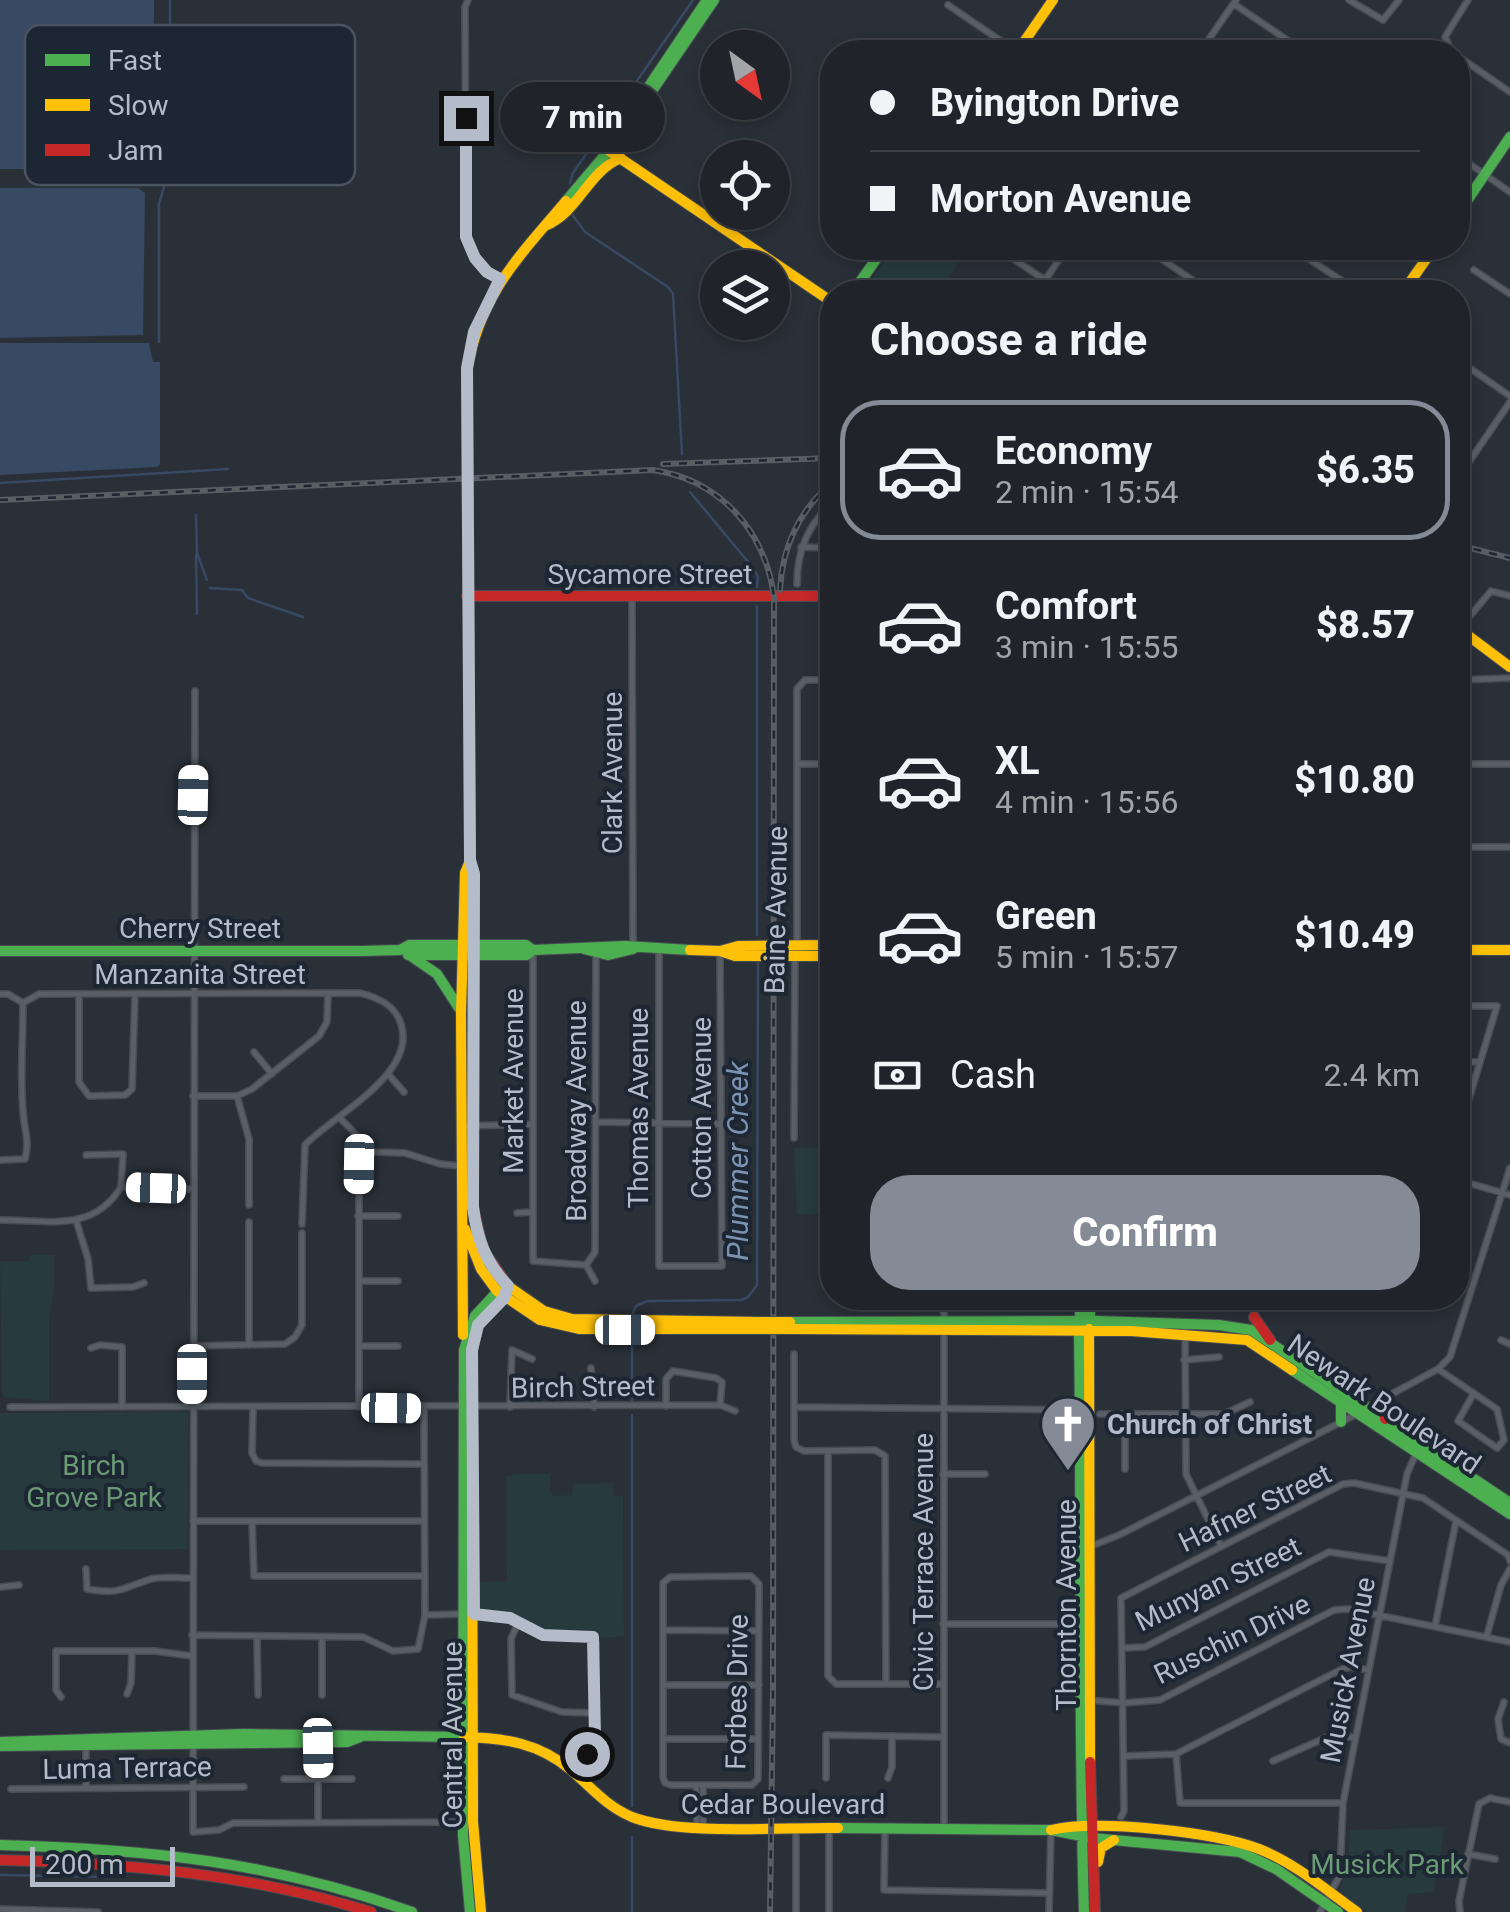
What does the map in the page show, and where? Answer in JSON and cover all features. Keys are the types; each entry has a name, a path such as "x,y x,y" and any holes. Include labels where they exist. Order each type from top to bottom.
{"main road":[{"path":"503,1291 476,1233 468,1166 468,925 464,873 470,860 467,368 474,332 500,279 578,190 711,0"},
{"path":"1026,40 1054,0"},
{"path":"1470,197 1510,137"},
{"path":"608,150 820,291"},
{"path":"545,226 563,216 608,162 620,158"},
{"name":"Sycamore Street","path":"467,596 820,596"},
{"path":"1470,638 1510,666"},
{"path":"441,944 468,925"},
{"path":"468,925 489,944"},
{"name":"Cherry Street","path":"404,952 408,944 441,944 527,954 534,950 596,946 720,951 729,946 820,954"},
{"name":"Cherry Street","path":"0,950 404,952 489,944 526,945 534,950"},
{"name":"Cherry Street","path":"796,951 820,947"},
{"path":"467,949 461,1013 468,1126"},
{"name":"Cherry Street","path":"584,949 596,955 625,954 633,949"},
{"path":"1470,950 1510,950"},
{"path":"404,952 437,974 461,1013"},
{"path":"464,1350 463,1204 468,1166"},
{"path":"463,1204 465,1230 472,1250 503,1291"},
{"name":"Newark Boulevard","path":"503,1291 540,1320 579,1330 760,1325 1085,1326 1184,1331 1219,1325 1271,1342 1362,1411 1510,1503"},
{"name":"Central Avenue","path":"470,1912 468,1408 464,1350 476,1310 503,1291"},
{"name":"Central Avenue","path":"468,1408 478,1325 503,1291"},
{"name":"Thornton Avenue","path":"1082,1310 1089,1412 1084,1624 1086,1831 1094,1874 1095,1912"},
{"name":"Thornton Avenue","path":"1085,1326 1088,1310"},
{"path":"1254,1317 1271,1342"},
{"name":"Newark Boulevard","path":"1249,1335 1340,1402 1386,1422 1510,1514"},
{"path":"1382,1400 1386,1422"},
{"path":"1340,1402 1341,1422"},
{"name":"Thornton Avenue","path":"1084,1624 1088,1700 1084,1912"},
{"name":"Cedar Boulevard","path":"0,1744 347,1734 504,1738 543,1750 605,1803 662,1826 1051,1830 1060,1825 1114,1840 1240,1852 1276,1869 1338,1912"},
{"name":"Cedar Boulevard","path":"0,1744 86,1746 192,1739 347,1742 360,1737"},
{"name":"Central Avenue","path":"468,1822 481,1912"},
{"name":"Cedar Boulevard","path":"1086,1831 1242,1844 1281,1861 1325,1903 1357,1912"},
{"path":"1094,1874 1101,1848 1114,1840"},
{"path":"0,1845 122,1848 213,1857 306,1876 412,1912"},
{"path":"0,1860 122,1863 210,1872 302,1890 372,1912"}],"street":[{"path":"468,0 466,237 475,258 487,272 500,279"},
{"path":"1349,0 1380,20 1399,0"},
{"path":"1445,40 1446,32 1468,0"},
{"path":"1208,40 1235,2 1289,40"},
{"path":"948,6 999,40"},
{"path":"1470,64 1510,92"},
{"path":"1470,164 1510,192"},
{"path":"1015,260 1045,280 1059,260"},
{"path":"1164,260 1194,280"},
{"path":"1310,260 1340,280"},
{"path":"1474,270 1510,294"},
{"path":"1470,369 1510,399 1470,461"},
{"path":"797,584 797,558 820,516"},
{"path":"801,547 820,548"},
{"path":"1470,615 1490,591 1510,596"},
{"name":"Clark Avenue","path":"632,596 633,949"},
{"path":"1470,680 1510,678"},
{"name":"Baine Avenue","path":"794,1138 797,689 805,680 820,680"},
{"path":"194,694 193,1832 219,1830 233,1823 468,1822"},
{"path":"798,764 820,764"},
{"path":"1470,764 1510,764"},
{"path":"1470,847 1510,846"},
{"name":"Market Avenue","path":"534,950 533,1261 586,1264"},
{"name":"Thomas Avenue","path":"659,950 659,1266 722,1266"},
{"name":"Cotton Avenue","path":"720,951 722,1266"},
{"name":"Broadway Avenue","path":"586,1264 595,1252 596,955"},
{"name":"Manzanita Street","path":"23,1003 40,994 360,993 380,998 398,1016 404,1042 402,1056 388,1074"},
{"path":"0,994 23,1003 22,1114 28,1132 24,1159 0,1160"},
{"path":"79,994 79,1082 89,1096 125,1094 132,1089 134,994"},
{"path":"192,1096 237,1096 252,1089 319,1036 327,1022 328,994"},
{"path":"1470,1006 1497,1006 1470,1090"},
{"path":"254,1052 272,1074"},
{"path":"1470,1062 1480,1062"},
{"path":"302,1224 303,1150 308,1141 388,1074 404,1092"},
{"path":"237,1096 248,1139 249,1204"},
{"path":"339,1116 366,1148 468,1166"},
{"path":"595,1122 720,1124"},
{"path":"468,1126 532,1124"},
{"path":"359,1407 359,1164 366,1148"},
{"path":"0,1220 76,1220 96,1216 121,1187 123,1154 86,1154"},
{"path":"1470,1303 1507,1194 1510,1168"},
{"path":"1470,1183 1507,1194"},
{"path":"121,1187 192,1189"},
{"name":"Market Avenue","path":"517,1213 532,1212"},
{"path":"358,1216 398,1216"},
{"path":"76,1220 88,1259 90,1288 144,1283"},
{"path":"249,1222 249,1345"},
{"path":"192,1346 285,1344 299,1332 302,1233"},
{"path":"586,1264 594,1281"},
{"path":"359,1281 398,1281"},
{"name":"Civic Terrace Avenue","path":"942,1310 944,1827"},
{"path":"1249,1335 1255,1310"},
{"path":"1087,1547 1341,1422 1438,1369 1450,1357 1468,1310"},
{"path":"1184,1331 1184,1463 1222,1546"},
{"path":"1500,1340 1510,1344"},
{"path":"359,1346 398,1346"},
{"path":"91,1348 122,1347 122,1408"},
{"path":"510,1407 512,1350 532,1359"},
{"path":"794,1354 796,1447 875,1450 885,1456 886,1684"},
{"path":"1184,1360 1219,1357"},
{"path":"591,1368 594,1407"},
{"path":"1438,1369 1474,1393 1497,1409 1504,1436 1498,1448 1458,1421 1474,1393"},
{"path":"666,1406 666,1379 673,1371 722,1382 720,1406"},
{"path":"794,1407 1224,1414 1250,1402"},
{"name":"Birch Street","path":"10,1408 720,1406 736,1411"},
{"path":"253,1407 252,1453 262,1464 423,1464"},
{"path":"192,1636 363,1637 393,1650 418,1649 425,1614 424,1408"},
{"path":"1125,1414 1125,1468"},
{"name":"Musick Avenue","path":"1325,1903 1340,1875 1343,1803 1355,1738 1407,1474 1419,1448"},
{"path":"828,1450 828,1676 836,1684 942,1684"},
{"path":"943,1474 985,1474"},
{"name":"Hafner Street","path":"1121,1648 1121,1598 1343,1484 1423,1498 1508,1555 1510,1561"},
{"path":"193,1520 424,1521"},
{"path":"1435,1626 1456,1520"},
{"path":"252,1522 254,1576 424,1576"},
{"name":"Munyan Street","path":"1121,1648 1145,1647 1329,1552 1390,1561"},
{"path":"86,1569 88,1589 107,1592 126,1591 154,1578 192,1578"},
{"path":"1487,1635 1501,1585 1510,1569"},
{"name":"Forbes Drive","path":"751,1576 759,1584 756,1784 665,1783 663,1630 665,1578 751,1576"},
{"path":"0,1588 19,1586"},
{"name":"Ruschin Drive","path":"1088,1700 1160,1700 1334,1610 1348,1609 1510,1642"},
{"path":"425,1614 496,1614 543,1635 593,1637 592,1745 571,1770"},
{"path":"518,1623 511,1639 512,1695 562,1712 595,1714"},
{"path":"943,1624 1084,1624"},
{"path":"663,1630 759,1630"},
{"path":"322,1636 322,1696"},
{"path":"257,1637 258,1695"},
{"path":"1120,1817 1124,1811 1121,1648"},
{"path":"61,1697 56,1690 56,1651 192,1656"},
{"path":"127,1694 132,1651"},
{"path":"1124,1756 1176,1754 1342,1669 1369,1670"},
{"path":"663,1685 758,1684"},
{"path":"1504,1702 1498,1719 1502,1739 1510,1743"},
{"path":"1273,1761 1334,1734 1355,1738"},
{"path":"826,1778 826,1736 942,1736"},
{"path":"888,1778 892,1736"},
{"path":"663,1739 758,1739"},
{"path":"318,1742 318,1822"},
{"path":"86,1746 86,1789"},
{"path":"1176,1754 1180,1803 1343,1803"},
{"path":"284,1780 352,1779"},
{"name":"Forbes Drive","path":"700,1785 700,1828"},
{"name":"Luma Terrace","path":"10,1789 244,1787"},
{"path":"1460,1912 1479,1804 1490,1798 1510,1802"},
{"path":"796,1828 796,1912"},
{"path":"829,1828 829,1912"},
{"path":"885,1828 884,1890 1050,1893"},
{"path":"1050,1912 1051,1830"},
{"path":"1468,1854 1495,1858"},
{"path":"5,1910 98,1912"}],"green space":[{"path":"886,260 961,260 946,280 871,280"},
{"path":"820,1147 820,1214 797,1214 794,1148"},
{"path":"30,1255 54,1255 49,1401 4,1397 2,1391 0,1261 29,1261"},
{"name":"Birch Grove Park","path":"188,1412 188,1549 0,1550 0,1413"},
{"path":"550,1474 554,1496 572,1495 573,1484 613,1483 613,1495 623,1496 624,1636 601,1638 589,1630 539,1629 513,1614 483,1610 479,1605 479,1582 507,1581 506,1476"},
{"name":"Musick Park","path":"1445,1827 1433,1892 1408,1894 1405,1912 1367,1912 1339,1892 1348,1868 1349,1830"}],"water":[{"path":"0,0 154,0 154,25 25,25 25,169 0,169"},
{"path":"0,188 138,188 145,193 143,335 0,338"},
{"path":"0,343 149,343 153,362 160,362 160,464 0,475"}],"waterway":[{"path":"170,0 170,25"},
{"name":"Plummer Creek","path":"570,183 573,173 693,0"},
{"path":"159,342 159,204 164,185"},
{"name":"Plummer Creek","path":"571,213 585,232 673,294 682,454"},
{"path":"0,483 228,469"},
{"name":"Plummer Creek","path":"690,492 754,569 757,587"},
{"path":"196,515 197,553 207,580"},
{"path":"196,555 197,614"},
{"path":"210,588 242,590 248,598 303,617"},
{"name":"Plummer Creek","path":"757,606 757,935"},
{"name":"Plummer Creek","path":"632,1315 636,1306 647,1301 741,1300 757,1285 758,961"},
{"name":"Plummer Creek","path":"632,1336 632,1400"},
{"name":"Plummer Creek","path":"632,1415 632,1806"},
{"name":"Plummer Creek","path":"632,1837 632,1912"},
{"path":"0,1875 108,1877"}],"railway":[{"path":"663,464 820,458"},
{"path":"0,500 653,470 699,485 718,497 735,512 761,550 774,597 770,1912"},
{"path":"780,590 784,559 794,531 820,494"},
{"path":"1470,548 1510,558"}],"traffic: fast":[{"path":"612,141 707,0"},
{"path":"566,201 622,135 714,0"},
{"path":"1470,196 1510,137"},
{"path":"861,280 876,260"},
{"path":"0,951 361,951 400,950 409,945 690,950"},
{"path":"584,949 608,955 633,949"},
{"path":"408,955 527,955 533,950"},
{"path":"408,954 437,974 459,1008"},
{"path":"470,1912 463,1835 464,1350 475,1316 499,1290"},
{"path":"472,1481 472,1350 478,1325 505,1293"},
{"path":"1080,1310 1080,1321"},
{"path":"1090,1310 1090,1321"},
{"path":"790,1322 1098,1321 1219,1325 1251,1330 1510,1503"},
{"path":"1079,1330 1084,1912"},
{"path":"1292,1370 1510,1514"},
{"path":"1341,1402 1341,1422"},
{"path":"0,1742 244,1734 464,1737"},
{"path":"0,1746 347,1742 360,1737"},
{"path":"838,1828 1051,1830 1092,1838 1240,1852 1276,1869 1338,1912"},
{"path":"0,1845 107,1850 209,1861 309,1881 412,1912"}],"traffic: slow":[{"path":"1025,40 1053,0"},
{"path":"608,150 820,294"},
{"path":"545,226 557,220 609,164 621,158"},
{"path":"469,692 467,369 473,342 492,297 517,259 566,201"},
{"path":"1411,280 1426,260"},
{"path":"1470,637 1510,667"},
{"path":"463,1335 461,1013 465,873 470,861"},
{"path":"720,951 738,946 820,945"},
{"path":"690,950 735,956 820,956"},
{"path":"1470,950 1510,950"},
{"path":"465,1229 481,1269 497,1291"},
{"path":"508,1286 544,1311 572,1319 760,1322"},
{"path":"497,1291 540,1320 579,1329 760,1329"},
{"path":"760,1322 790,1322"},
{"path":"760,1329 790,1329"},
{"path":"790,1329 1131,1331 1247,1340 1292,1370"},
{"path":"1089,1329 1090,1762"},
{"path":"472,1481 473,1822 481,1912"},
{"path":"464,1737 534,1748 559,1761 614,1808 652,1823 704,1829 838,1828"},
{"path":"1051,1830 1126,1827 1239,1843 1285,1862 1357,1912"},
{"path":"1098,1862 1101,1848 1114,1840"}],"traffic: jam":[{"path":"467,596 820,596"},
{"path":"469,692 470,860 474,874 473,1207 483,1250 508,1286"},
{"path":"1254,1317 1270,1340"},
{"path":"1382,1400 1385,1419"},
{"path":"1090,1762 1095,1912"},
{"path":"0,1860 187,1873 279,1888 371,1912"}],"place":[{"name":"Church of Christ","path":"1068,1473"}],"route":[{"path":"466,118 466,237 475,258 487,272 500,279 474,332 467,368 467,644 470,860 474,874 473,1207 476,1233 488,1262 508,1286 504,1298 478,1325 472,1350 474,1614 510,1618 543,1635 593,1637 595,1737 587,1754"}]}
